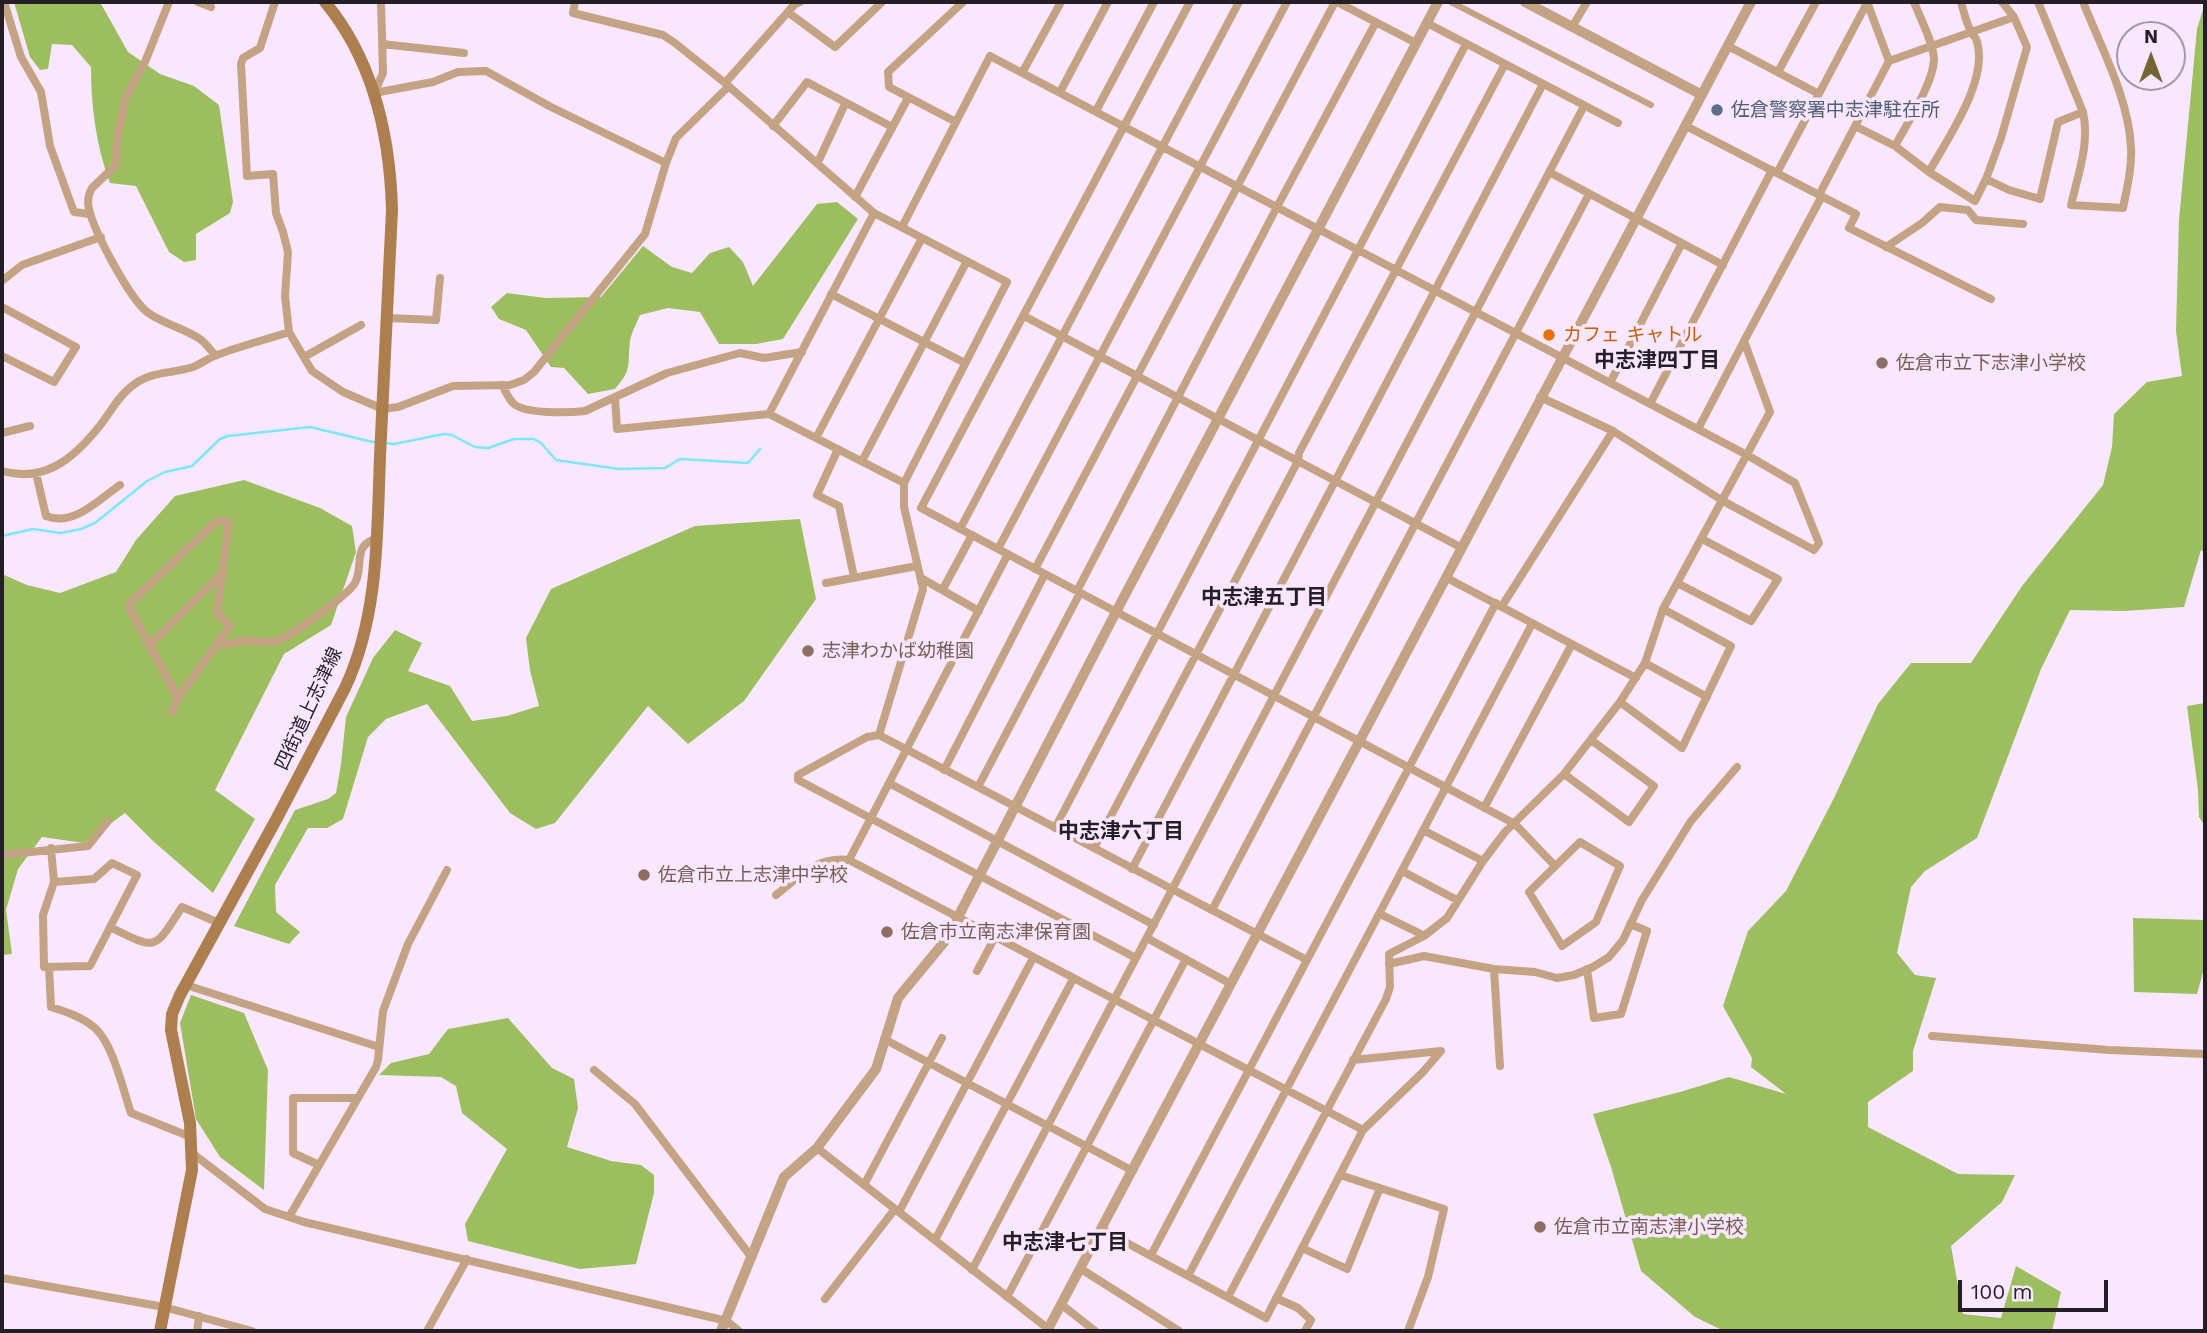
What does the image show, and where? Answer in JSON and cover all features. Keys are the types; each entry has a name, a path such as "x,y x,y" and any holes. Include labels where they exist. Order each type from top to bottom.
{"main road":[{"name":"四街道上志津線","path":"160,1331 192,1170 190,1124 171,1030 172,1014 353,669 370,606 383,409 392,211 391,175 387,142 374,93 355,48 325,2"}],"street":[{"path":"4,2 21,57 41,92 50,146 74,212 90,214"},
{"path":"169,2 145,62 126,97 118,133 116,164 89,192 88,205 100,237 139,305 201,340 215,355"},
{"path":"198,2 211,7"},
{"path":"275,2 260,48 243,58 241,64 247,176 273,174 276,213 288,252 285,296 289,332 312,371 343,392 383,409 398,407 453,386 510,385 524,380 534,372 645,234 666,163 677,138 727,85 797,3"},
{"path":"374,93 383,73 381,2"},
{"path":"575,2 573,13 663,35 727,85 874,213 1007,282 904,483 904,507 923,589 879,735"},
{"path":"789,13 835,47 882,2"},
{"path":"956,122 889,88 888,72 963,2"},
{"path":"1060,92 1108,2"},
{"path":"1096,111 1154,2"},
{"path":"1190,2 920,508 1515,824 1555,866"},
{"path":"960,529 1238,2"},
{"path":"998,549 1287,2"},
{"path":"1035,569 1336,2 1416,43"},
{"path":"721,1331 784,1177 817,1148 876,1069 898,998 945,941 958,918 1116,611 1438,2"},
{"path":"1451,2 1651,105"},
{"path":"1573,27 1587,2"},
{"path":"817,1148 1045,1329 1062,1305 1201,1045 1540,397 1751,2"},
{"path":"1778,72 1816,2"},
{"path":"1867,2 1889,61"},
{"path":"1650,404 1867,2"},
{"path":"1895,146 1926,89 1934,60 1914,2"},
{"path":"1929,172 1974,88 1977,39 1972,33 1961,2"},
{"path":"1968,210 1986,179 2001,138 2027,47 2014,17 2002,2"},
{"path":"2038,2 2083,112 2085,136 2071,205 2123,208 2131,164 2130,131 2123,102 2083,2"},
{"path":"1022,73 1058,3"},
{"path":"1532,3 1702,94"},
{"path":"1698,429 1889,61 2014,17"},
{"path":"978,788 1277,207 1376,22"},
{"path":"1427,23 1618,123"},
{"path":"382,44 464,53"},
{"path":"1055,828 1466,44"},
{"path":"1727,46 1818,94"},
{"path":"902,227 990,55 1796,483 1819,543 1814,550 1723,501 1612,431 1540,397"},
{"path":"1094,848 1198,655 1298,461 1298,453 1505,64"},
{"path":"374,93 433,82 458,72 486,71 551,107 666,163"},
{"path":"773,126 807,82 892,127"},
{"path":"1132,869 1544,84"},
{"path":"855,197 908,98"},
{"path":"818,162 845,104"},
{"path":"972,1270 1584,106"},
{"path":"1986,179 2040,199 2058,122 2083,112"},
{"path":"1686,126 1856,214 1849,228 1992,299"},
{"path":"1855,126 1895,146 1929,172 1975,201"},
{"path":"1549,172 1723,265"},
{"path":"1212,910 1589,194"},
{"path":"1886,247 1922,223 1940,207 1968,210 1976,220 2023,224"},
{"path":"769,414 874,213"},
{"path":"2,281 22,265 100,237"},
{"path":"816,438 922,238"},
{"path":"1610,383 1682,243"},
{"path":"862,461 967,261"},
{"path":"387,318 436,320 440,278"},
{"path":"831,295 965,363"},
{"path":"2,307 76,348 54,382 2,356"},
{"path":"1024,316 1462,548"},
{"path":"304,357 361,325"},
{"path":"2,471 27,474 44,472 65,461 98,428 122,394 148,375 195,367 215,355 289,332"},
{"path":"1228,1297 1386,999 1390,987 1389,954 1447,918 1505,832 1564,774 1620,702 1645,663 1663,609 1770,412 1744,341"},
{"path":"502,385 514,404 530,410 571,413 585,411 667,373 740,353 764,358 802,352"},
{"path":"615,397 617,429 769,414 904,483"},
{"path":"2,433 30,426"},
{"path":"1151,1255 1408,767 1499,604 1612,431"},
{"path":"838,449 817,495 839,506 854,577"},
{"path":"36,473 46,516 55,520 72,518 120,485"},
{"path":"172,712 178,698 230,626 217,613 229,522 217,521 129,604 178,698"},
{"path":"943,589 972,535"},
{"path":"219,643 226,645 241,641 278,641 296,631 351,589 357,578 359,553 371,540 376,539"},
{"path":"1677,583 1751,621 1778,579 1702,539"},
{"path":"849,860 1008,554"},
{"path":"826,583 918,566"},
{"path":"944,770 1045,574"},
{"path":"149,646 220,575"},
{"path":"921,578 979,611"},
{"path":"1447,578 1636,678"},
{"path":"1620,702 1682,748 1731,646 1663,609"},
{"path":"1188,1276 1532,624"},
{"path":"1484,808 1572,645"},
{"path":"1645,663 1707,697"},
{"path":"1136,958 870,819 798,780 798,775 867,737 879,735 1307,960"},
{"path":"1564,774 1629,822 1654,786 1591,740"},
{"path":"1389,964 1424,956 1535,972 1557,978 1574,975 1609,957 1623,940 1642,900 1691,821 1737,767"},
{"path":"889,783 1154,925"},
{"path":"2,855 88,846 108,821"},
{"path":"1423,830 1483,861"},
{"path":"1580,842 1620,866 1595,922 1562,946 1529,892 1555,866 1580,842"},
{"path":"51,848 54,882 43,915 44,967 90,966 137,875 112,863 94,879 54,882"},
{"path":"776,895 817,863 839,858 849,860 1363,1130"},
{"path":"289,1217 376,1067 383,1011 408,944 447,870"},
{"path":"1402,871 1457,900"},
{"path":"110,927 140,942 151,943 161,940 182,907 219,923"},
{"path":"1380,914 1423,935"},
{"path":"1587,969 1594,1018 1621,1014 1647,932 1630,924"},
{"path":"977,971 995,937"},
{"path":"1147,938 1231,984"},
{"path":"825,1299 897,1210 1033,958"},
{"path":"1007,1297 1186,959"},
{"path":"49,967 51,1007 76,1015 97,1030 109,1051 131,1113 191,1137"},
{"path":"1494,968 1500,1066"},
{"path":"935,1240 1073,979"},
{"path":"186,985 379,1047"},
{"path":"1932,1036 2205,1054"},
{"path":"884,1038 1133,1171"},
{"path":"864,1185 942,1038"},
{"path":"1101,1229 1266,1318 1363,1130 1441,1051 1353,1060"},
{"path":"594,1070 635,1104 752,1258"},
{"path":"319,1165 293,1153 293,1098 358,1098"},
{"path":"191,1153 265,1209 304,1222 727,1321 739,1331"},
{"path":"1340,1175 1444,1209 1428,1277 1408,1331"},
{"path":"1301,1248 1347,1269 1380,1188"},
{"path":"427,1331 467,1259"},
{"path":"1081,1269 1179,1331"},
{"path":"2,1278 164,1307 252,1331"},
{"path":"1276,1298 1298,1308 1311,1320 1306,1331"},
{"path":"1062,1305 1095,1331"},
{"path":"197,1331 199,1316"}],"green space":[{"path":"14,2 100,2 128,52 160,74 194,86 219,105 233,202 230,213 196,234 196,260 184,262 169,252 136,186 110,183 95,126 91,67 72,45 52,44 48,69 40,70 30,57"},
{"path":"2205,3 2205,553 2201,550 2184,607 2124,611 2070,610 2041,669 1977,838 1925,871 1911,887 1897,953 1915,975 1936,978 1913,1051 1913,1071 1868,1102 1868,1127 1958,1174 2015,1175 2002,1202 1951,1246 1963,1314 2001,1318 2016,1266 2061,1292 2052,1331 1724,1331 1695,1317 1641,1271 1593,1114 1729,1077 1786,1094 1751,1067 1752,1058 1723,1006 1748,931 1786,891 1878,704 1911,663 1971,663 2022,586 2103,485 2112,447 2114,414 2147,382 2182,376 2176,331 2179,220 2197,29"},
{"path":"837,202 858,219 783,339 756,344 719,344 700,312 668,308 640,315 631,338 625,376 615,389 588,394 564,368 551,367 526,330 499,319 491,307 507,293 545,298 601,297 643,246 672,267 692,273 710,253 729,247 743,262 753,286 817,204"},
{"path":"244,480 320,508 352,526 356,552 331,625 284,654 215,790 255,819 213,893 125,813 84,843 42,837 18,869 6,910 12,954 2,955 2,574 27,585 60,593 116,572 136,540 175,496"},
{"path":"800,519 816,599 744,701 688,744 648,706 555,823 536,829 510,813 427,704 386,719 368,737 343,819 327,828 308,828 275,885 276,912 300,932 289,944 234,926 295,810 328,799 336,793 346,717 373,658 395,630 422,643 408,671 450,686 472,721 507,716 539,706 526,638 551,589 695,526"},
{"path":"2205,703 2205,826 2199,817 2187,706"},
{"path":"2133,918 2205,920 2205,965 2197,994 2134,992"},
{"path":"191,995 244,1013 268,1070 264,1190 220,1157 196,1119 180,1023"},
{"path":"508,1018 552,1068 574,1079 578,1108 567,1147 611,1161 641,1165 654,1175 654,1193 636,1264 580,1269 468,1241 465,1224 507,1149 462,1113 456,1086 441,1077 379,1075 391,1063 429,1054 448,1029"}],"waterway":[{"path":"2,536 33,529 61,533 95,523 147,481 165,472 192,466 220,439 228,436 310,427 377,443"},
{"path":"384,443 394,444 444,434 452,435 475,447 488,448 514,439 534,439 556,460 619,469 665,468 680,459 748,463 760,449"}],"place":[{"name":"佐倉警察署中志津駐在所","path":"1717,110"},
{"name":"カフェ キャトル","path":"1549,335"},
{"name":"佐倉市立下志津小学校","path":"1882,363"},
{"name":"志津わかば幼稚園","path":"808,651"},
{"name":"佐倉市立上志津中学校","path":"644,875"},
{"name":"佐倉市立南志津保育園","path":"887,932"},
{"name":"佐倉市立南志津小学校","path":"1540,1227"}],"district":[{"name":"中志津四丁目","path":"1657,361"},
{"name":"中志津五丁目","path":"1264,598"},
{"name":"中志津六丁目","path":"1121,832"},
{"name":"中志津七丁目","path":"1065,1243"}]}
